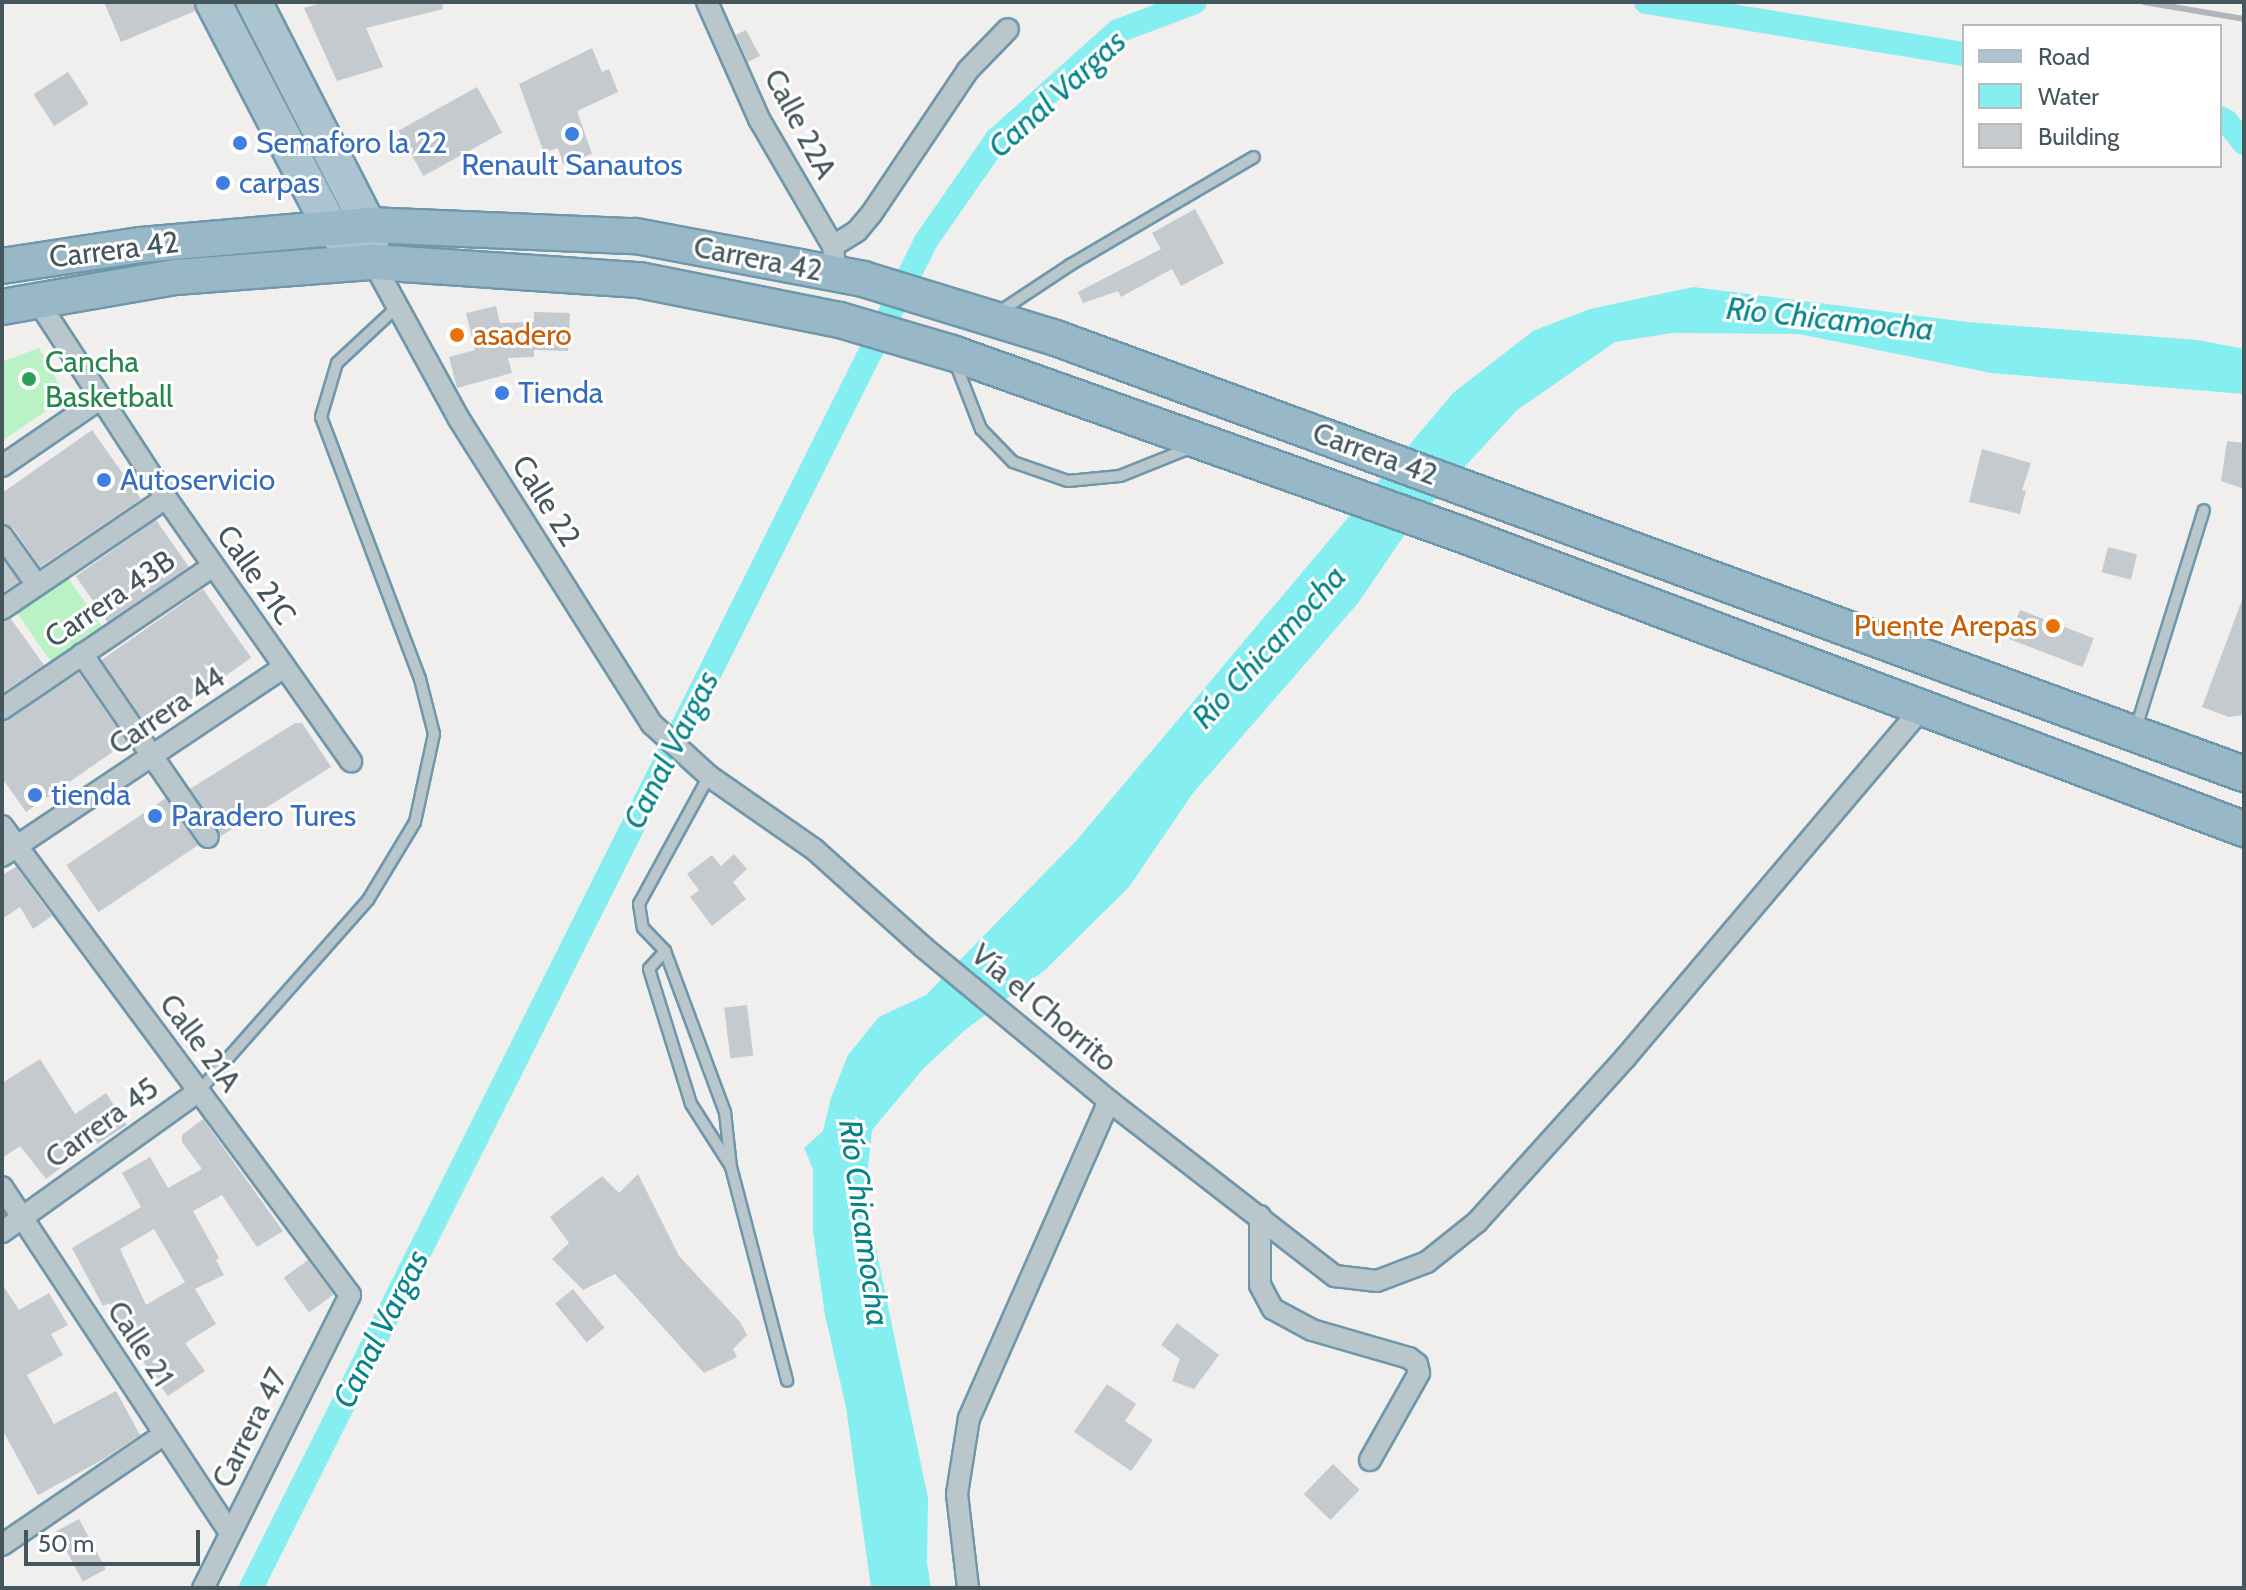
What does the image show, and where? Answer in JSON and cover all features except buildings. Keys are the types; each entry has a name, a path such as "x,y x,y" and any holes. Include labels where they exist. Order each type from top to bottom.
{"highway":[{"name":"Carrera 42","path":"2,266 141,245 368,225 636,236 844,266 1351,445 2244,774"},
{"name":"Carrera 42","path":"2,307 176,277 373,262 639,280 840,320 952,353 1463,535 2244,829"}],"main road":[{"path":"213,2 331,229 373,262"},
{"path":"254,2 368,225 373,262"}],"street":[{"name":"Calle 22A","path":"707,2 759,119 844,266"},
{"path":"844,266 857,231 968,70 1008,29"},
{"name":"Calle 22","path":"373,262 459,419 652,724 688,757"},
{"name":"Calle 21C","path":"37,300 166,498 351,761"},
{"path":"2,466 100,399"},
{"path":"2,609 166,498"},
{"path":"2,536 37,585"},
{"name":"Carrera 43B","path":"2,709 213,566"},
{"path":"82,654 208,837"},
{"name":"Carrera 44","path":"9,851 154,757 284,667"},
{"path":"1109,1101 1335,1276 1377,1281 1427,1262 1477,1222 1626,1057 1924,706"},
{"name":"Vía el Chorrito","path":"688,757 709,776 815,850 923,947 1109,1101 969,1418 957,1494 968,1588"},
{"name":"Calle 21A","path":"2,826 9,851 199,1091 350,1295"},
{"name":"Carrera 45","path":"2,1232 199,1091"},
{"name":"Calle 21","path":"2,1187 230,1533"},
{"path":"1260,1216 1260,1285 1273,1309 1312,1330 1409,1358 1417,1364 1419,1373 1370,1460"},
{"name":"Carrera 47","path":"203,1588 350,1295"},
{"path":"2,1545 163,1435"}],"lane":[{"path":"991,317 1070,265 1254,157"},
{"path":"199,1091 368,900 415,822 434,734 420,679 321,417 337,363 397,307"},
{"path":"952,353 981,429 1013,462 1068,481 1120,476 1203,443"},
{"path":"2134,734 2204,510"},
{"path":"709,776 639,904 643,928 665,951 725,1112 731,1167 787,1381"},
{"path":"665,951 649,969 691,1104 731,1167"}],"green space":[{"name":"Cancha Basketball","path":"39,348 66,397 2,441 2,362"},
{"path":"66,575 103,627 52,663 15,611"}],"water":[{"name":"Río Chicamocha","path":"1693,287 1967,322 2198,340 2244,349 2244,394 1991,373 1799,334 1672,333 1615,342 1517,410 1412,524 1358,603 1193,793 1129,887 1045,970 965,1030 923,1069 872,1130 865,1196 928,1498 927,1563 931,1588 871,1588 846,1407 825,1315 813,1231 813,1169 804,1148 823,1131 831,1098 848,1055 879,1017 926,995 1076,841 1453,393 1533,331 1590,309"}],"waterway":[{"name":"Canal Vargas","path":"251,1588 926,241 997,139 1118,31 1195,2"},
{"name":"Canal Vargas","path":"1646,2 1962,54"},
{"name":"Canal Vargas","path":"2222,119 2244,143"}],"railway":[{"path":"2144,2 2244,19"}],"place":[{"name":"Renault Sanautos","path":"572,134"},
{"name":"Semaforo la 22","path":"240,143"},
{"name":"carpas","path":"223,183"},
{"name":"asadero","path":"457,335"},
{"name":"Cancha Basketball","path":"29,379"},
{"name":"Tienda","path":"502,393"},
{"name":"Autoservicio","path":"104,480"},
{"name":"Puente Arepas","path":"2053,626"},
{"name":"tienda","path":"35,795"},
{"name":"Paradero Tures","path":"155,816"}]}
